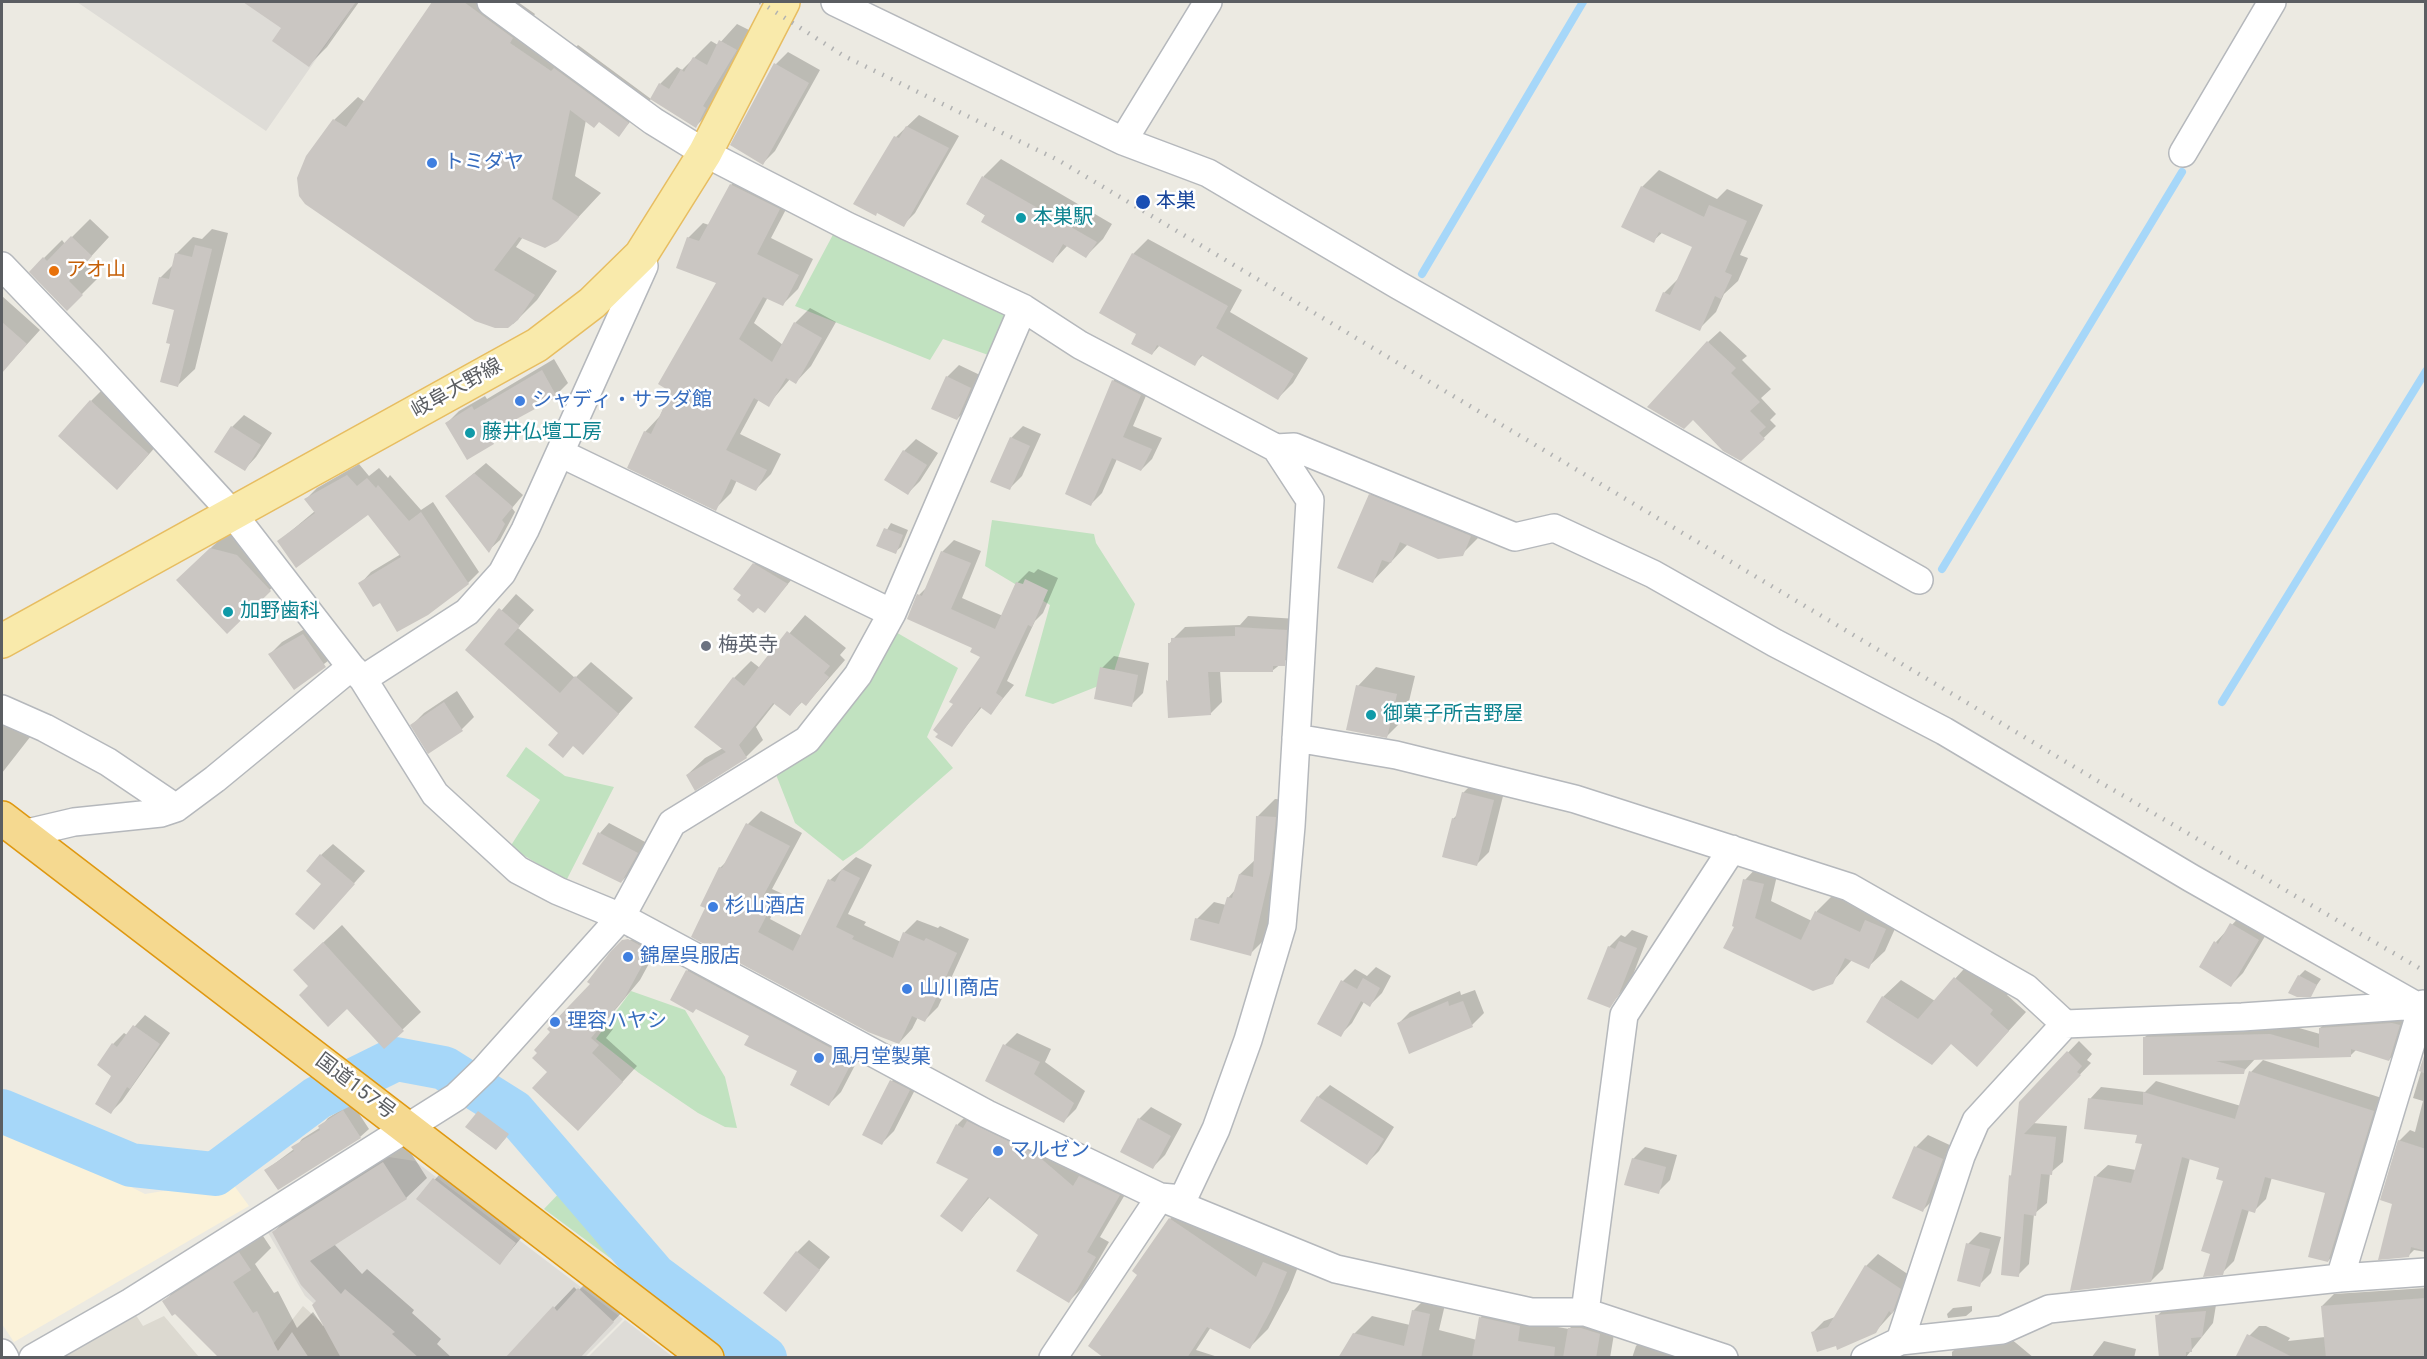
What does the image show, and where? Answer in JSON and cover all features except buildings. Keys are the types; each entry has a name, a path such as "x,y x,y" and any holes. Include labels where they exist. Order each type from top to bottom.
{"highway":[{"name":"国道157号","path":"12,826 407,1126 707,1358"}],"main road":[{"name":"岐阜大野線","path":"2,640 537,345 592,303 641,255 705,153 783,2"}],"street":[{"path":"491,2 653,121 705,153 847,226 1023,308 1080,345 1276,448 1310,500 1282,926 1254,1021 1216,1128 1184,1199 1160,1197"},
{"path":"836,2 1123,141 1208,173 1398,285 1919,580"},
{"path":"1123,141 1208,2"},
{"path":"2183,153 2272,2"},
{"path":"12,826 161,813 176,808 357,673 467,612 502,573 560,453 644,266 641,255"},
{"path":"2,266 92,359 232,513 357,673 435,794 518,870 558,891 621,917 955,1098 1160,1197 1336,1269 1531,1312 1586,1312 1724,1358"},
{"path":"33,1358 131,1302 456,1097 484,1070 621,917 672,823 807,740 858,675 892,613 1023,308"},
{"path":"1276,448 1294,447 1515,537 1554,528 1653,574 1775,643 1944,731 2191,878 2421,1004"},
{"path":"560,453 892,613"},
{"path":"2,709 45,728 108,762 176,808"},
{"path":"1296,738 1395,755 1575,799 1849,887 2026,988 2065,1024 2242,1017 2421,1004"},
{"path":"1586,1312 1624,1015 1732,849"},
{"path":"2340,1278 2421,1004"},
{"path":"1900,1341 1961,1156 1976,1121 2065,1024"},
{"path":"1053,1358 1160,1197"},
{"path":"1865,1358 1900,1341 2002,1330 2049,1309 2340,1278 2426,1272"},
{"path":"2,1353 5,1358"}],"shaded area":[{"path":"77,2 356,2 266,131"},
{"path":"2,1122 145,1194 230,1180 249,1206 14,1342 2,1324"},
{"path":"383,1156 415,1161 623,1319 585,1357 374,1357 305,1296 267,1231"},
{"path":"130,1306 143,1326 164,1316 199,1357 47,1358"},
{"path":"303,1306 360,1357 262,1358"},
{"path":"625,1320 673,1357 588,1357"}],"green space":[{"path":"836,229 1013,317 994,357 943,339 930,360 795,306"},
{"path":"992,520 1094,534 1096,543 1135,604 1111,681 1053,704 1025,696 1050,605 985,566"},
{"path":"894,631 958,668 927,737 953,768 862,848 843,861 795,823 775,772"},
{"path":"526,747 565,776 614,787 566,881 510,847 540,800 506,776"},
{"path":"631,991 685,1010 725,1077 737,1128 725,1127 698,1113 639,1073 596,1039"},
{"path":"564,1188 625,1250 629,1272 544,1209"}],"waterway":[{"path":"1422,274 1583,2"},
{"path":"1942,569 2182,172"},
{"path":"2222,702 2426,371"},
{"path":"2,1111 131,1165 215,1174 317,1098 396,1059 444,1068 514,1112 655,1276 765,1358"}],"railway":[{"path":"760,2 844,56 1058,160 2098,781 2426,972"}],"place":[{"name":"トミダヤ","path":"432,163"},
{"name":"本巣","path":"1143,202"},
{"name":"本巣駅","path":"1021,218"},
{"name":"アオ山","path":"54,271"},
{"name":"シャディ・サラダ館","path":"520,401"},
{"name":"藤井仏壇工房","path":"470,433"},
{"name":"加野歯科","path":"228,612"},
{"name":"梅英寺","path":"706,646"},
{"name":"御菓子所吉野屋","path":"1371,715"},
{"name":"杉山酒店","path":"713,907"},
{"name":"錦屋呉服店","path":"628,957"},
{"name":"山川商店","path":"907,989"},
{"name":"理容ハヤシ","path":"555,1022"},
{"name":"風月堂製菓","path":"819,1058"},
{"name":"マルゼン","path":"998,1151"}]}
